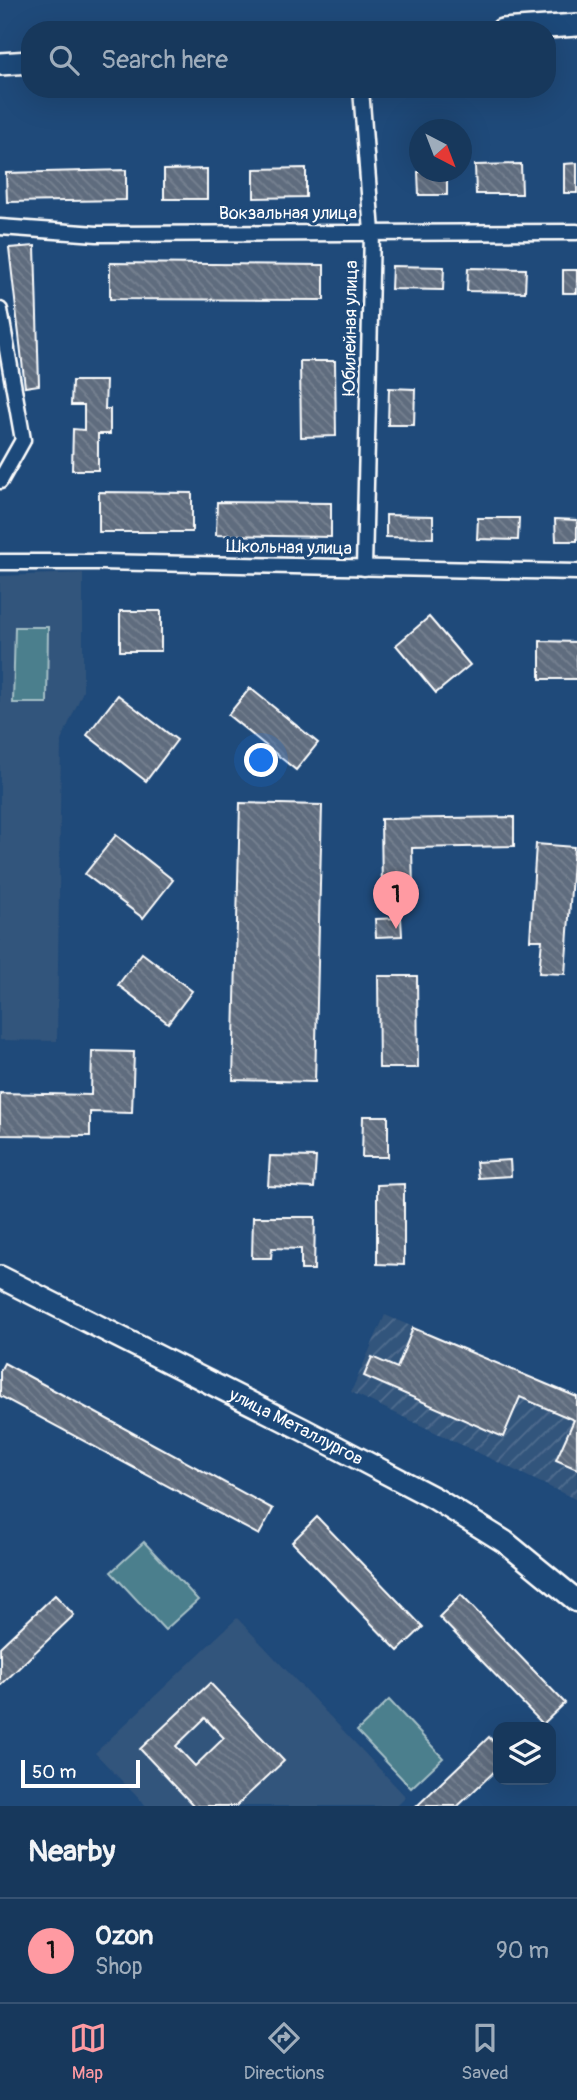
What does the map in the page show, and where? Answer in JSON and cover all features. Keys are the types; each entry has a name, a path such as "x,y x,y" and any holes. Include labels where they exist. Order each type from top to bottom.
{"street":[{"path":"556,26 577,25"},
{"path":"0,64 21,63"},
{"name":"Юбилейная улица","path":"362,98 372,232 364,568"},
{"name":"Вокзальная улица","path":"0,228 97,234 577,232"},
{"path":"0,310 23,440 0,481"},
{"name":"Школьная улица","path":"0,562 577,572"},
{"name":"улица Металлургов","path":"0,1277 304,1430 434,1499 505,1542 577,1601"}],"shaded area":[{"path":"83,573 83,691 61,741 57,1041 0,1040 0,576"},
{"path":"385,1315 577,1397 577,1500 351,1392"},
{"path":"237,1618 406,1797 397,1806 146,1806 95,1753"}],"green space":[{"path":"15,627 48,627 47,703 13,703"},
{"path":"144,1542 198,1600 165,1630 111,1572"},
{"path":"389,1700 443,1758 411,1788 357,1731"}],"building":[{"path":"577,163 577,193 564,193 564,164"},
{"path":"521,164 522,194 476,194 475,165"},
{"path":"306,168 306,197 254,198 254,169"},
{"path":"207,169 207,199 164,199 164,170"},
{"path":"126,170 126,200 7,202 6,173"},
{"path":"418,182 447,182 447,195 419,195"},
{"path":"35,246 39,385 25,387 9,248"},
{"path":"110,263 324,265 324,300 110,299"},
{"path":"392,266 444,267 443,290 391,289"},
{"path":"468,268 526,269 525,292 467,291"},
{"path":"563,270 577,270 577,293 563,293"},
{"path":"300,361 335,361 336,436 301,437"},
{"path":"72,381 106,381 105,409 110,409 110,434 98,434 98,470 72,470 73,429 84,430 84,405 71,405"},
{"path":"389,388 415,389 414,425 388,425"},
{"path":"99,492 192,493 192,532 99,532"},
{"path":"217,502 331,503 331,537 216,535"},
{"path":"386,515 433,516 433,538 386,537"},
{"path":"478,518 519,518 518,540 477,539"},
{"path":"555,519 577,520 577,541 556,541"},
{"path":"120,611 161,611 161,651 120,651"},
{"path":"429,617 470,665 436,693 396,645"},
{"path":"540,641 577,642 577,679 540,679"},
{"path":"250,688 318,743 296,770 228,715"},
{"path":"118,695 177,740 146,781 87,735"},
{"path":"240,803 322,805 315,1082 233,1080"},
{"path":"514,817 514,846 412,848 413,889 382,890 381,819"},
{"path":"116,835 173,880 143,918 85,874"},
{"path":"536,844 574,847 565,974 539,973 542,940 530,940"},
{"path":"401,918 402,936 376,937 375,919"},
{"path":"142,953 192,991 168,1023 118,985"},
{"path":"378,976 417,976 418,1068 379,1068"},
{"path":"92,1051 134,1052 132,1113 90,1112 90,1136 0,1135 0,1093 91,1095"},
{"path":"363,1116 388,1116 388,1157 362,1157"},
{"path":"270,1156 316,1157 314,1188 268,1186"},
{"path":"510,1160 511,1176 478,1178 476,1162"},
{"path":"404,1184 404,1265 377,1264 377,1185"},
{"path":"253,1217 315,1217 314,1270 301,1270 301,1249 272,1248 271,1258 252,1258"},
{"path":"413,1328 577,1397 577,1469 556,1460 574,1420 520,1397 503,1437 364,1376 372,1357 397,1368"},
{"path":"4,1363 273,1509 259,1535 0,1396 0,1371"},
{"path":"317,1517 423,1627 398,1651 292,1542"},
{"path":"55,1595 74,1615 0,1686 0,1647"},
{"path":"461,1595 565,1703 545,1722 541,1722 439,1617"},
{"path":"210,1683 284,1761 236,1806 194,1806 140,1749","holes":["205,1718 224,1738 195,1766 176,1746"]},
{"path":"489,1737 493,1741 493,1773 458,1806 417,1806"}],"place":[{"name":"Ozon","path":"396,929"}]}
